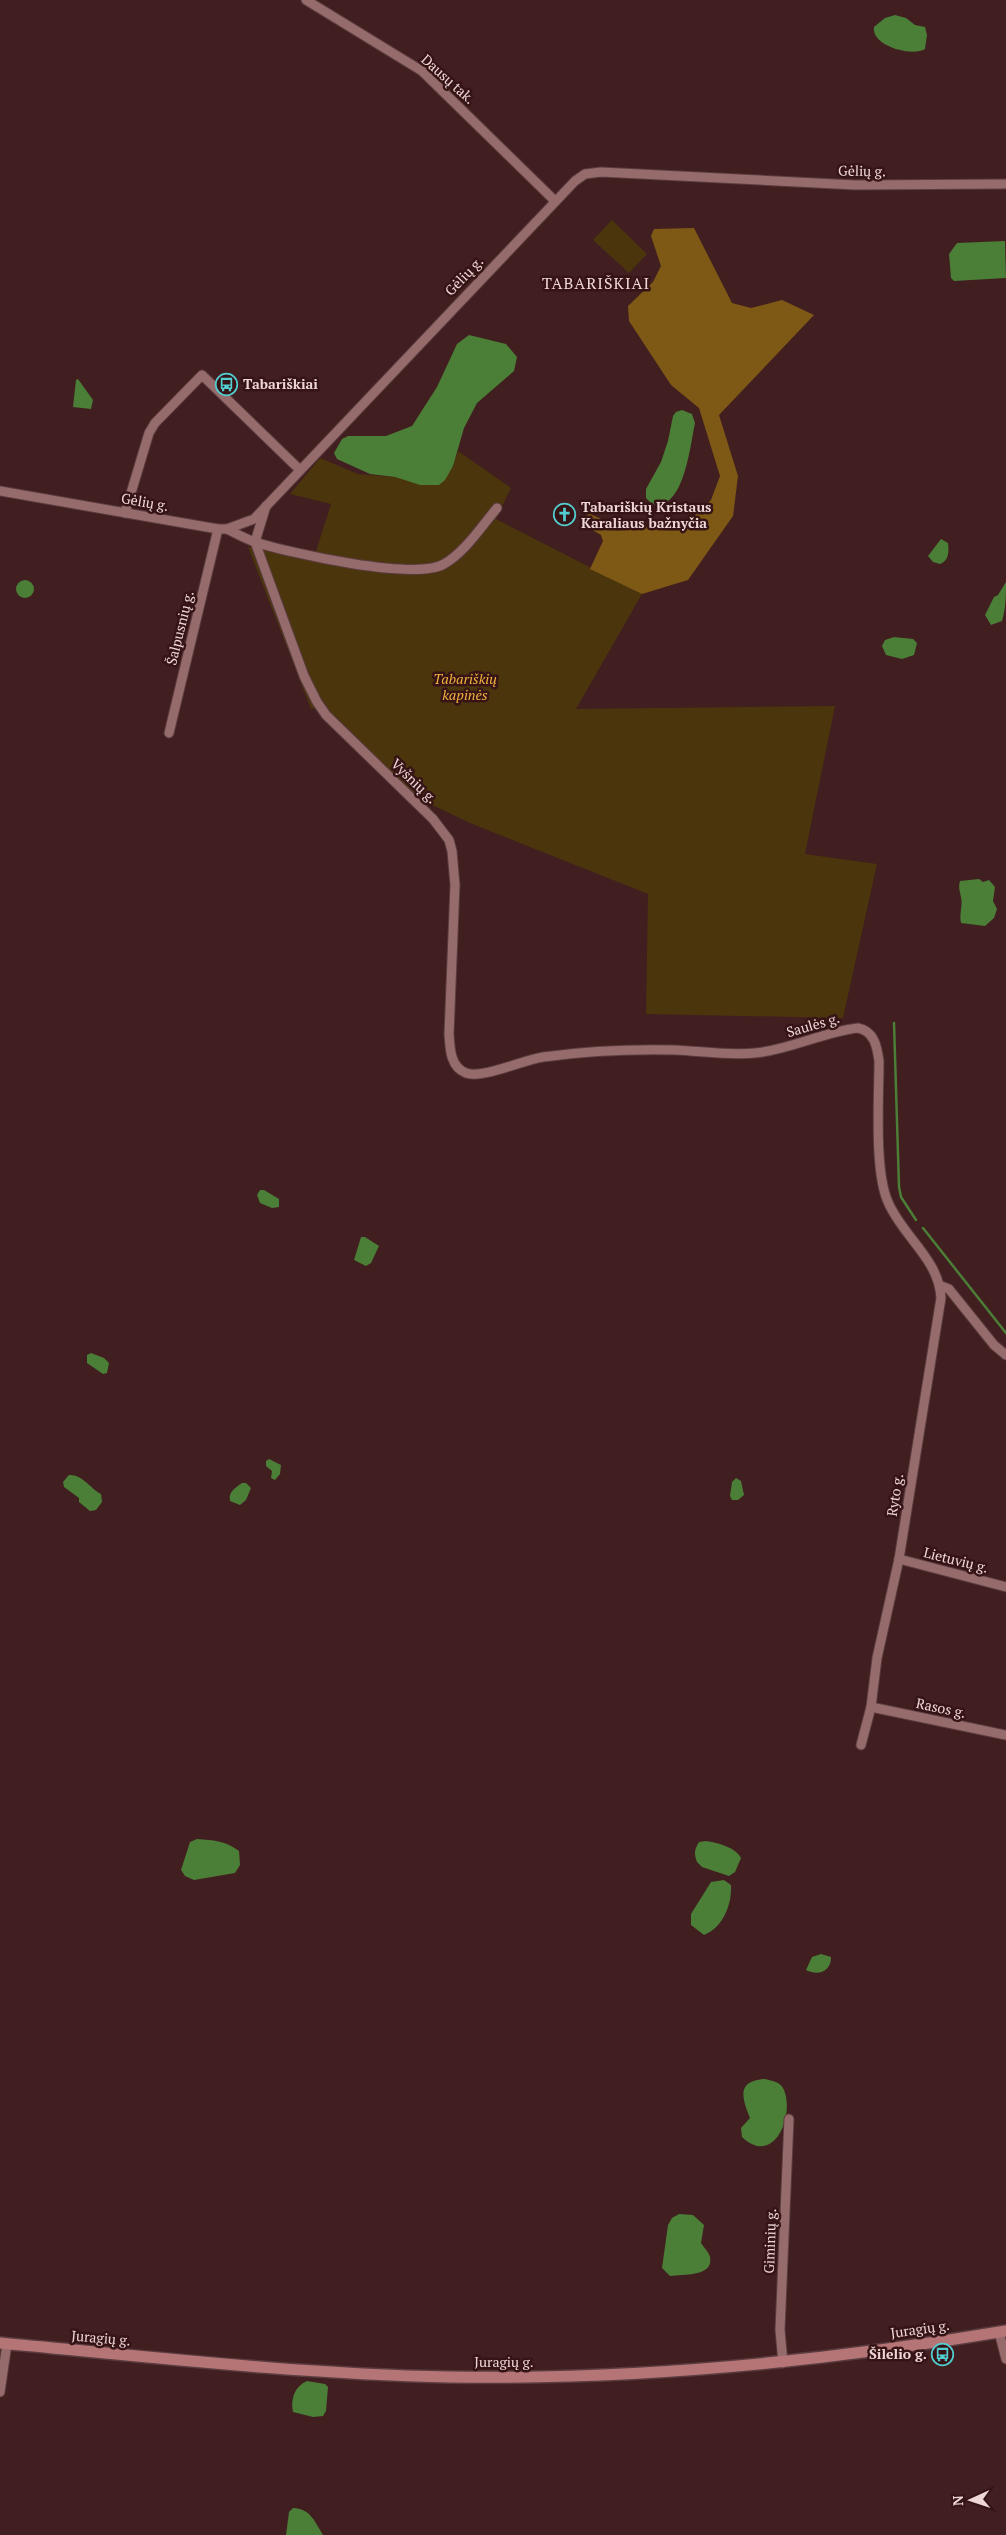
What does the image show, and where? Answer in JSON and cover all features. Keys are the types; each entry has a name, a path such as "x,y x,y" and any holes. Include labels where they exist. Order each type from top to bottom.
{"main road":[{"name":"Juragių g.","path":"3,2343 351,2373 452,2377 624,2374 783,2363 1002,2332"}],"street":[{"name":"Dausų tak.","path":"306,0 422,71 555,201"},
{"name":"Gėlių g.","path":"0,491 223,529 254,519 555,201 580,178 601,172 855,185 1006,184"},
{"path":"125,513 149,433 155,423 202,375 300,470"},
{"path":"255,542 266,506"},
{"path":"223,529 255,542 372,567 428,568 444,564 455,556 497,508"},
{"name":"Šalpusnių g.","path":"169,733 223,529"},
{"name":"Vyšnių g.","path":"255,542 301,669 316,702 326,715 433,820 449,840 452,851 455,886 449,1034 452,1056 458,1068"},
{"name":"Saulės g.","path":"458,1068 466,1073 484,1074 528,1060 604,1051 676,1050 754,1053 773,1050 848,1029 865,1029 873,1037 878,1047 880,1162 887,1201 894,1215 926,1257 941,1286 949,1289 994,1344 1006,1355"},
{"name":"Ryto g.","path":"861,1745 871,1707 877,1658 899,1559 941,1298 941,1286"},
{"name":"Lietuvių g.","path":"899,1559 1006,1587"},
{"name":"Rasos g.","path":"871,1707 1006,1736"},
{"name":"Giminių g.","path":"783,2363 780,2330 789,2119"},
{"path":"1002,2332 1006,2359"},
{"path":"0,2392 3,2343"}],"green space":[{"path":"612,220 647,254 629,273 593,240"},
{"name":"Tabariškių kapinės","path":"458,451 511,488 496,519 642,594 576,709 835,706 805,854 877,864 843,1018 646,1014 648,894 470,823 418,798 323,706 311,709 248,547 313,561 331,504 290,494 320,458 358,474 395,477 420,485 453,466"}],"shaded area":[{"path":"895,15 906,18 915,25 925,27 927,35 925,49 911,52 902,51 879,40 875,34 874,27 885,18"},
{"path":"694,228 732,303 751,308 782,300 814,315 719,415 738,476 733,516 688,580 642,594 590,569 603,541 601,535 582,524 588,513 617,526 684,526 711,500 720,476 699,408 671,385 629,321 628,306 653,282 661,266 651,236 654,229"},
{"path":"1005,241 1006,278 954,281 951,278 949,254 957,243"},
{"path":"469,335 506,344 517,357 514,371 477,403 464,428 453,466 445,480 439,485 420,485 395,477 370,474 337,459 334,453 342,439 348,436 386,436 412,426 437,387 457,344"},
{"path":"78,379 93,400 91,409 73,407 76,380"},
{"path":"682,410 692,414 695,423 684,475 672,498 663,504 652,504 646,498 646,489 661,462 673,416 676,412"},
{"path":"941,539 948,543 948,555 945,561 940,564 933,562 928,556"},
{"path":"21,580 29,580 34,585 32,596 21,598 16,593 16,585"},
{"path":"1006,582 1002,621 991,625 985,615 994,597 998,595"},
{"path":"894,637 913,639 917,643 914,655 902,659 886,655 882,646 885,640"},
{"path":"979,879 983,882 989,880 995,887 993,901 997,909 994,918 985,926 961,923 960,881"},
{"path":"260,1190 264,1190 279,1199 279,1207 272,1208 260,1203 257,1195"},
{"path":"361,1237 365,1237 379,1246 371,1263 366,1266 354,1260"},
{"path":"91,1353 104,1358 109,1363 107,1373 103,1374 87,1363 87,1355"},
{"path":"269,1459 281,1465 280,1474 275,1480 271,1478 272,1471 266,1466 266,1461"},
{"path":"69,1475 82,1479 101,1494 102,1502 96,1510 90,1511 79,1502 79,1498 64,1487 63,1482"},
{"path":"736,1478 741,1481 744,1495 738,1500 732,1500 730,1496 732,1482"},
{"path":"242,1483 246,1483 251,1488 246,1500 240,1505 230,1501 230,1495"},
{"path":"197,1839 224,1843 239,1851 240,1865 235,1873 194,1880 185,1876 181,1870 190,1842"},
{"path":"706,1841 726,1846 738,1854 741,1858 735,1872 729,1876 702,1867 697,1862 696,1847 699,1842"},
{"path":"724,1880 731,1885 728,1908 716,1927 704,1935 691,1925 691,1914 711,1882"},
{"path":"821,1954 831,1957 829,1966 823,1971 815,1973 806,1970 812,1957"},
{"path":"765,2079 776,2082 783,2087 787,2101 784,2125 779,2135 772,2142 763,2146 753,2145 742,2137 741,2128 750,2118 745,2104 744,2092 745,2087 749,2083"},
{"path":"679,2214 693,2215 704,2225 701,2243 708,2252 710,2263 703,2271 670,2276 662,2268 668,2225 672,2218"},
{"path":"307,2381 325,2384 328,2387 326,2411 323,2416 313,2417 293,2412 292,2402 294,2394 299,2386"},
{"path":"293,2508 304,2510 308,2513 323,2535 286,2535 289,2512"}],"waterway":[{"path":"894,1023 899,1187 901,1197 916,1220"},
{"path":"923,1228 1006,1333"}],"place":[{"name":"Tabariškiai","path":"227,384"},
{"name":"Tabariškių Kristaus Karaliaus bažnyčia","path":"565,515"},
{"name":"Šilelio g.","path":"943,2354"}],"district":[{"name":"TABARIŠKIAI","path":"596,283"}]}
